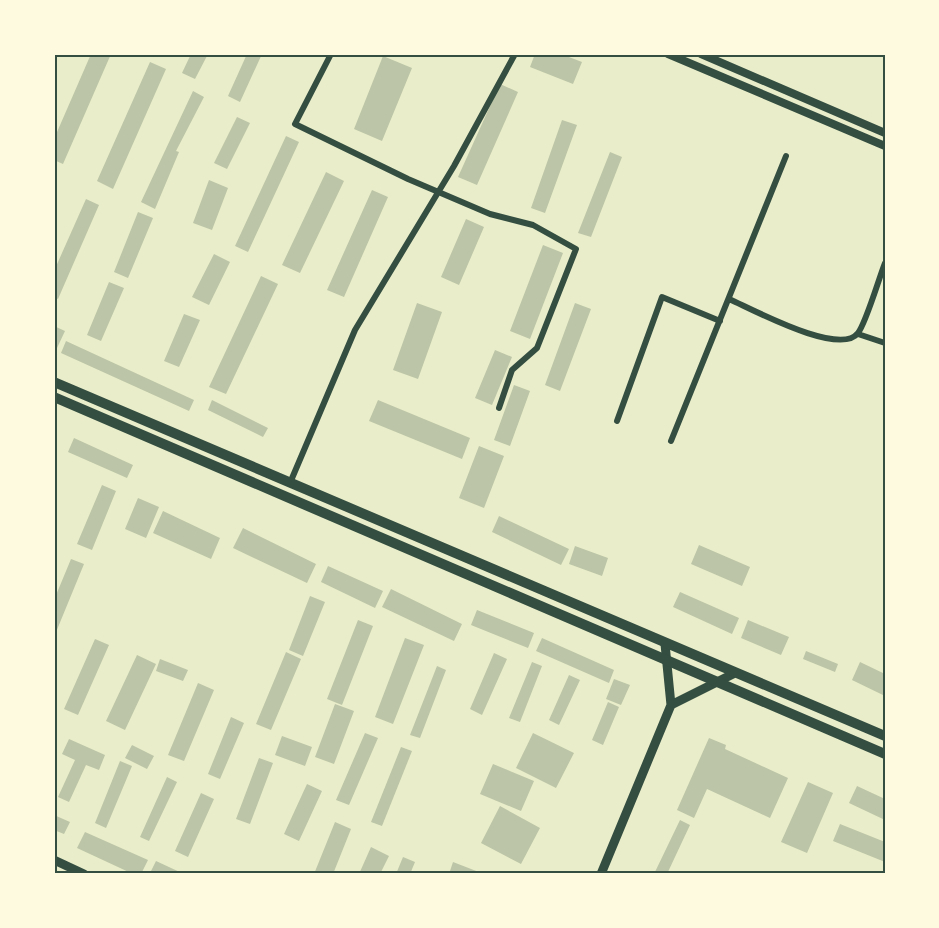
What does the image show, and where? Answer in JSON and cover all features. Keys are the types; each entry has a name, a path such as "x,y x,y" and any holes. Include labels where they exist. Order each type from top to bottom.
{"main road":[{"path":"54,382 885,736"},
{"path":"54,397 885,754"},
{"path":"601,874 671,705 665,644"},
{"path":"671,705 735,673"},
{"path":"54,860 84,874"}],"street":[{"path":"332,54 295,124 438,192 490,214 533,225 576,249 537,348 512,370 499,408"},
{"path":"290,483 354,330 438,192 515,54"},
{"path":"668,54 885,146"},
{"path":"700,54 885,133"},
{"path":"671,441 786,156"},
{"path":"729,299 824,340 846,341 858,334 885,263"},
{"path":"617,421 662,297 720,321"},
{"path":"858,334 885,343"}],"building":[{"path":"91,54 111,54 63,164 54,160 54,139"},
{"path":"191,54 208,54 195,79 182,73"},
{"path":"247,54 262,54 240,102 228,96"},
{"path":"535,54 561,54 582,62 573,84 530,67"},
{"path":"383,56 412,68 382,141 354,129"},
{"path":"150,62 166,69 113,189 97,181"},
{"path":"500,84 518,92 477,185 458,177"},
{"path":"193,91 204,97 176,151 179,152 155,209 141,202"},
{"path":"237,117 250,123 227,169 214,163"},
{"path":"562,120 577,125 545,213 531,208"},
{"path":"286,136 299,142 248,252 235,246"},
{"path":"610,152 622,157 591,237 578,233"},
{"path":"326,172 344,181 300,273 282,265"},
{"path":"209,180 228,188 212,230 193,223"},
{"path":"372,190 388,197 344,297 327,290"},
{"path":"86,199 99,205 58,299 54,297 54,271"},
{"path":"138,212 153,218 128,278 114,272"},
{"path":"466,219 484,227 459,285 441,277"},
{"path":"543,245 563,253 530,339 510,331"},
{"path":"214,254 230,262 209,305 192,297"},
{"path":"261,276 278,284 226,394 209,387"},
{"path":"109,282 124,288 101,341 87,335"},
{"path":"417,303 442,312 418,379 393,370"},
{"path":"575,303 591,309 560,391 545,385"},
{"path":"184,314 200,320 179,367 164,361"},
{"path":"54,326 65,331 57,348 54,346"},
{"path":"66,341 194,400 189,411 61,353"},
{"path":"495,350 512,357 492,405 475,398"},
{"path":"514,385 530,391 510,446 494,440"},
{"path":"212,400 268,428 263,437 208,410"},
{"path":"378,400 470,438 462,459 369,421"},
{"path":"74,438 133,465 127,478 68,452"},
{"path":"479,446 504,456 484,508 459,498"},
{"path":"102,485 116,491 92,550 77,544"},
{"path":"138,498 159,507 146,538 125,529"},
{"path":"163,511 220,538 211,559 153,533"},
{"path":"499,516 569,549 561,565 492,532"},
{"path":"243,528 316,564 307,583 233,548"},
{"path":"699,545 750,567 742,586 691,564"},
{"path":"575,546 608,558 602,576 569,564"},
{"path":"71,559 84,564 54,637 54,600"},
{"path":"328,566 383,591 375,608 321,582"},
{"path":"391,589 462,624 454,641 382,607"},
{"path":"680,592 739,618 732,634 673,607"},
{"path":"310,596 325,602 303,656 289,650"},
{"path":"477,610 534,633 528,648 471,625"},
{"path":"358,620 373,626 342,705 327,699"},
{"path":"748,620 789,637 781,655 741,638"},
{"path":"405,638 424,645 393,724 375,717"},
{"path":"542,638 614,670 609,683 536,651"},
{"path":"95,639 109,645 78,715 64,709"},
{"path":"806,651 838,664 835,672 803,659"},
{"path":"286,652 301,659 271,730 256,724"},
{"path":"494,653 507,659 482,715 470,709"},
{"path":"137,655 156,664 125,730 106,721"},
{"path":"160,659 188,670 183,681 156,671"},
{"path":"532,662 542,666 520,722 509,718"},
{"path":"860,662 885,674 885,696 852,680"},
{"path":"437,666 446,670 420,738 410,735"},
{"path":"569,675 580,680 559,725 549,720"},
{"path":"614,679 630,685 621,705 606,699"},
{"path":"198,683 214,690 184,761 168,755"},
{"path":"608,702 619,707 603,745 592,740"},
{"path":"335,704 354,711 334,764 315,757"},
{"path":"231,717 244,723 220,779 208,774"},
{"path":"365,733 378,738 349,805 336,800"},
{"path":"533,733 574,753 556,788 516,768"},
{"path":"282,736 312,747 305,766 275,755"},
{"path":"709,738 726,745 725,749 788,778 770,818 707,789 694,818 677,810"},
{"path":"69,739 105,755 99,770 86,765 69,802 58,797 75,760 62,754"},
{"path":"132,745 154,756 147,769 125,758"},
{"path":"401,747 412,751 382,826 371,822"},
{"path":"259,758 273,763 250,824 236,819"},
{"path":"120,761 132,766 106,828 95,823"},
{"path":"493,764 534,781 521,811 480,794"},
{"path":"167,777 177,782 149,841 140,837"},
{"path":"808,782 833,793 807,853 781,842"},
{"path":"307,784 322,791 299,841 284,834"},
{"path":"857,786 885,799 885,820 849,803"},
{"path":"201,793 214,799 188,857 175,851"},
{"path":"500,806 540,828 521,864 481,843"},
{"path":"54,815 70,822 64,834 54,830"},
{"path":"680,820 690,825 667,874 654,874"},
{"path":"335,822 351,829 333,874 314,874"},
{"path":"840,824 885,842 885,862 833,841"},
{"path":"85,832 148,860 141,874 133,874 77,848"},
{"path":"371,847 389,856 380,874 359,874"},
{"path":"403,857 415,862 410,874 396,874"},
{"path":"156,861 184,874 150,873"},
{"path":"453,862 484,874 449,874"}]}
